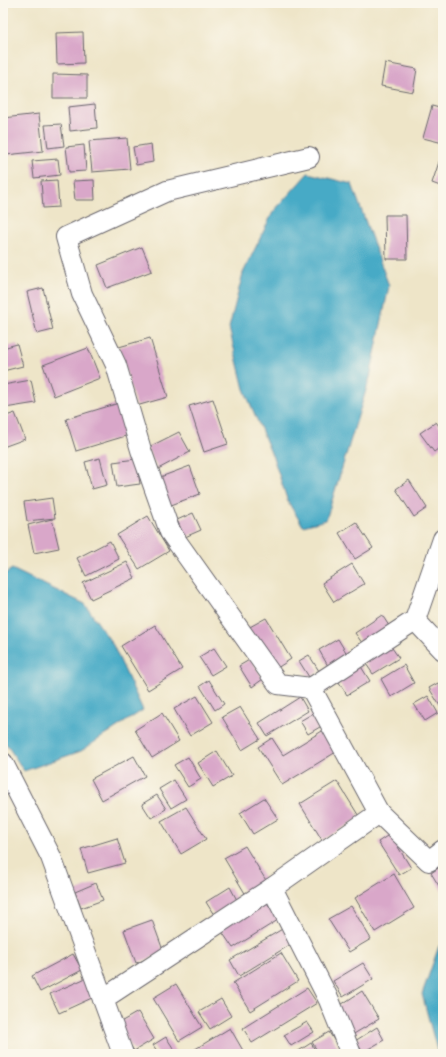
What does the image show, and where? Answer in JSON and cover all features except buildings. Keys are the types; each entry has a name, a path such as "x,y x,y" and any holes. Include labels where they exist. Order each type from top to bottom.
{"street":[{"path":"309,156 167,191 66,237 82,294 116,364 141,450 170,532 278,684 311,688 415,620 443,539"},
{"path":"415,620 443,650"},
{"path":"311,688 379,813 429,861 443,850"},
{"path":"3,763 51,857 123,1054"},
{"path":"104,999 272,888 379,813"},
{"path":"272,888 329,1000 351,1054"}],"water":[{"path":"308,173 352,184 389,286 370,377 326,520 303,526 288,502 274,460 244,389 229,328 243,273 273,212"},
{"path":"12,569 85,604 113,645 143,710 81,751 24,771 3,739 3,575"},
{"path":"443,944 443,1054 438,1054 422,994 439,946"}]}
